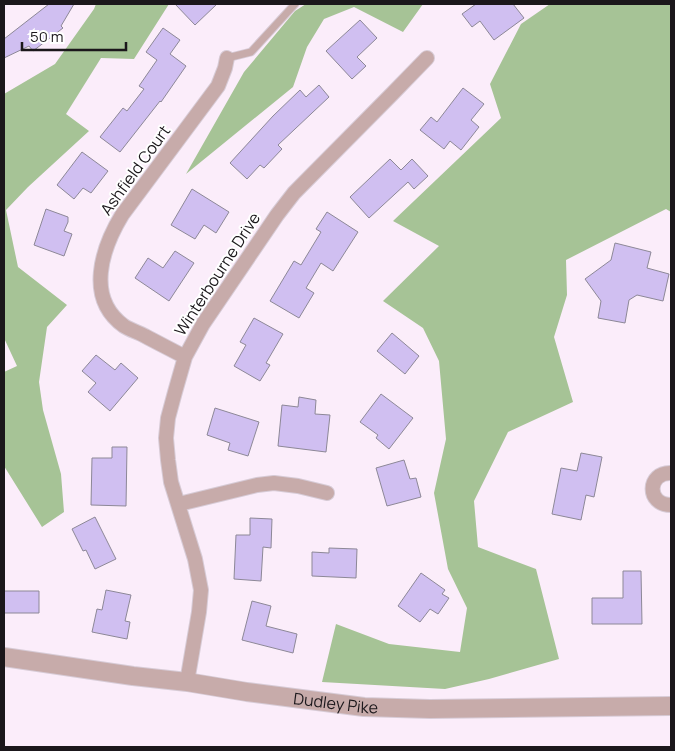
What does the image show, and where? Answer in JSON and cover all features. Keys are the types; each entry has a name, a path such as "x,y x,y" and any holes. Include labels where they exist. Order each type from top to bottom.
{"street":[{"name":"Ashfield Court","path":"186,358 124,326 115,318 107,306 102,293 101,268 104,252 122,215 218,86 227,58"},
{"name":"Winterbourne Drive","path":"187,682 201,590 195,559 171,482 166,438 170,409 186,358 203,324 294,193 394,94 427,58"},
{"path":"671,473 658,477 654,481 652,491 657,501 671,505"},
{"path":"178,504 257,485 274,483 298,486 327,493"},
{"name":"Dudley Pike","path":"4,657 364,707 430,709 671,706"}],"lane":[{"path":"227,58 251,52 295,4"}],"green space":[{"path":"96,4 169,4 134,59 101,58 66,114 89,131 6,210 18,267 67,305 47,327 39,382 43,410 61,474 64,512 42,527 4,466 4,372 17,366 4,338 4,94 55,64"},
{"path":"306,4 423,4 403,32 354,7 324,19 307,47 293,87 186,174 244,72 295,11"},
{"path":"550,4 671,4 671,212 666,209 566,260 567,295 554,337 573,402 508,432 474,501 478,547 536,569 559,659 489,679 445,689 322,682 336,624 389,644 460,652 467,608 448,569 434,493 446,439 439,361 423,328 383,301 439,246 393,221 501,118 490,84 521,24"}],"building":[{"path":"49,4 74,4 61,26 63,28 33,51 29,46 4,58 4,39"},
{"path":"175,4 217,4 195,25"},
{"path":"476,4 513,4 524,18 494,40 480,21 472,27 462,14"},
{"path":"360,20 377,38 357,57 366,66 352,79 326,51"},
{"path":"163,28 180,40 170,54 186,66 161,102 120,152 100,137 123,108 127,111 144,89 139,86 157,60 146,52"},
{"path":"319,85 329,97 278,145 282,149 264,168 260,165 247,179 230,163 300,90 306,97"},
{"path":"463,88 484,104 471,120 479,127 461,150 450,141 444,149 420,130 431,117 437,122"},
{"path":"82,152 108,171 91,193 83,188 74,199 57,185"},
{"path":"390,159 401,170 412,159 428,176 414,189 408,182 369,218 350,197"},
{"path":"192,189 229,212 216,233 204,225 195,239 171,225"},
{"path":"46,209 68,217 64,231 72,234 64,256 34,245"},
{"path":"327,212 358,232 333,271 321,263 306,288 314,293 299,318 270,301 294,261 301,265 321,232 316,229"},
{"path":"615,243 651,252 647,268 669,274 663,301 637,295 629,300 625,323 598,318 601,301 585,279 611,260"},
{"path":"175,251 194,263 169,301 135,278 148,258 163,268"},
{"path":"254,318 283,334 266,363 270,365 260,381 234,366 246,345 240,342"},
{"path":"392,333 419,356 405,374 377,351"},
{"path":"96,355 115,370 121,363 138,378 110,411 88,392 96,383 82,371"},
{"path":"381,394 413,418 389,449 376,438 378,435 360,422"},
{"path":"299,397 316,400 315,414 330,415 326,452 278,446 282,405 298,407"},
{"path":"215,408 259,422 248,456 228,450 230,443 207,435"},
{"path":"112,447 127,447 126,506 91,505 92,458 112,458"},
{"path":"581,453 602,457 594,497 586,495 581,520 552,514 561,468 577,471"},
{"path":"404,460 410,479 416,478 421,497 387,506 376,468"},
{"path":"95,517 116,559 95,569 86,550 83,551 72,529"},
{"path":"250,518 272,519 271,548 263,547 261,581 234,579 236,535 250,535"},
{"path":"329,548 357,549 356,578 312,576 312,552 329,553"},
{"path":"623,571 641,571 642,624 592,624 592,598 623,598"},
{"path":"421,573 445,590 442,594 449,598 438,614 430,609 420,622 398,606"},
{"path":"106,590 131,595 125,621 130,622 127,639 92,632 97,609 102,610"},
{"path":"4,591 39,591 39,613 4,613"},
{"path":"252,601 271,606 266,626 297,634 293,653 242,640"}]}
